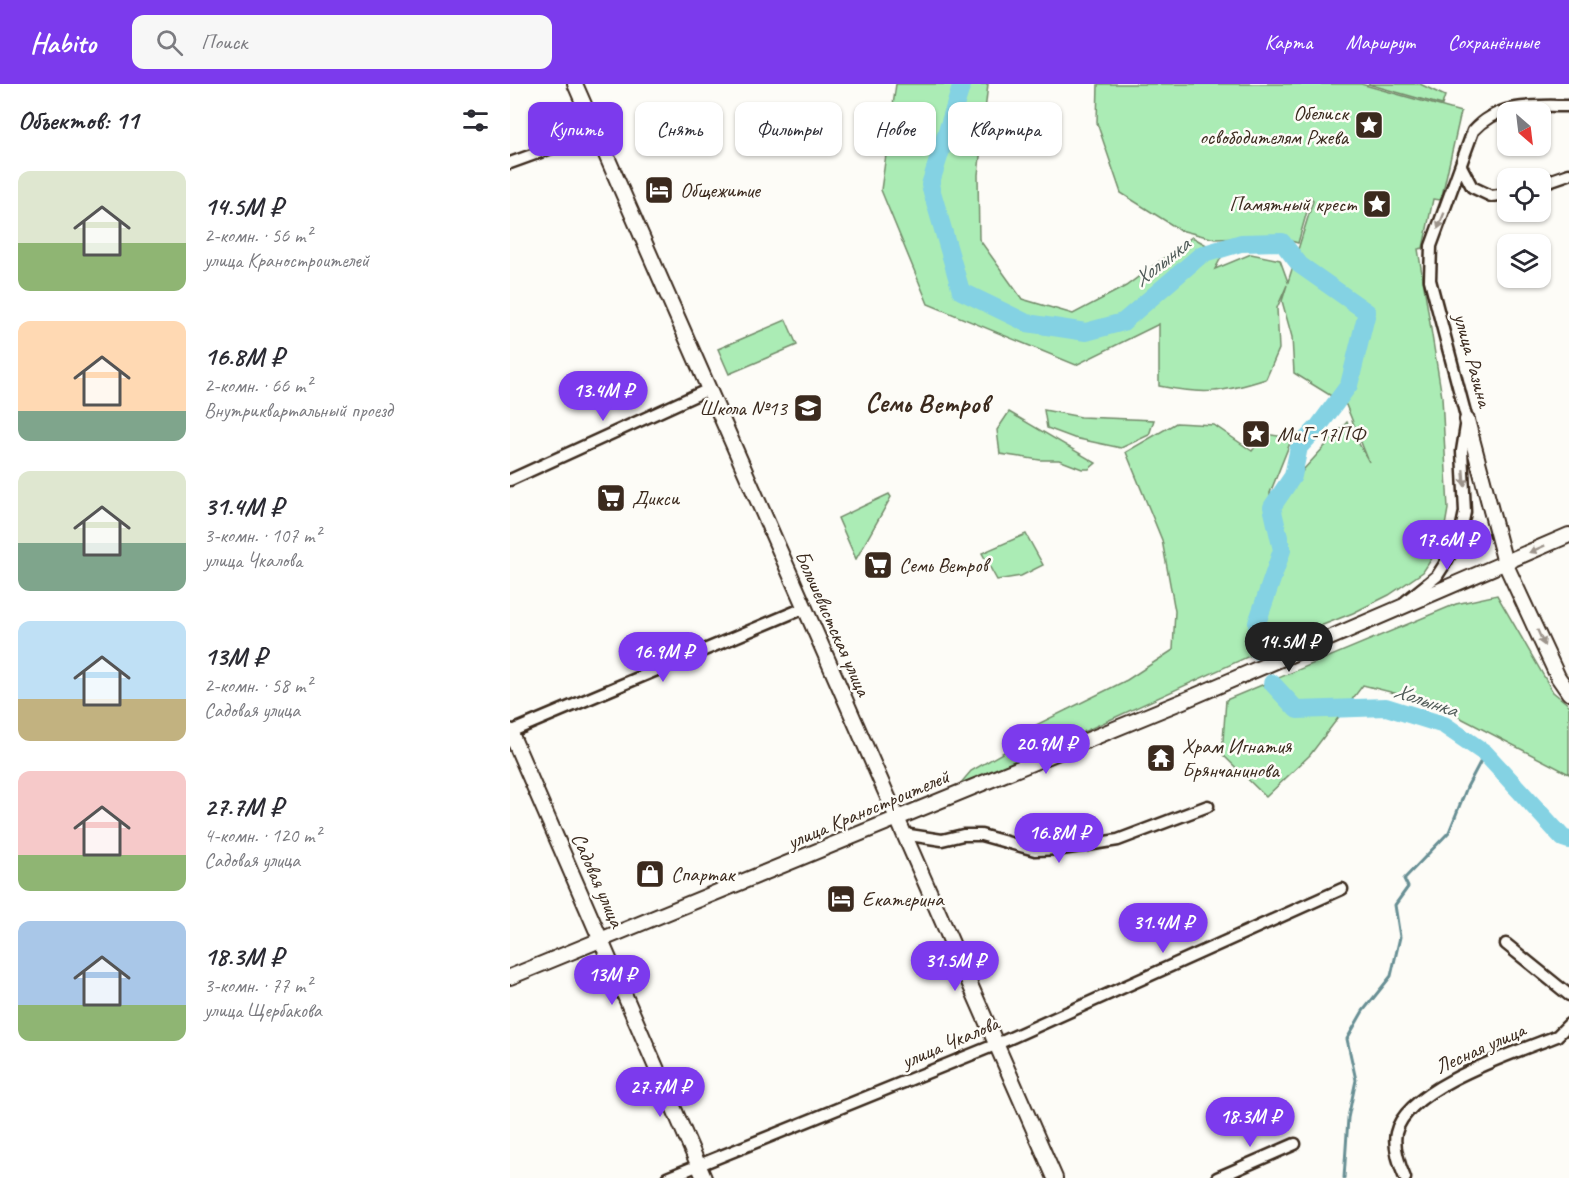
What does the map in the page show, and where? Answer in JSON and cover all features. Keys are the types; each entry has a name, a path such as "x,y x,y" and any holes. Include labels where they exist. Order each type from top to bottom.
{"street":[{"name":"Большевистская улица","path":"575,84 585,102"},
{"name":"улица Разина","path":"1569,106 1513,106 1489,117 1473,131 1431,246 1430,280 1505,563 1558,677 1569,693"},
{"path":"510,163 529,156"},
{"name":"Большевистская улица","path":"612,156 707,390 1055,1178"},
{"path":"1461,166 1472,188 1491,196 1497,195"},
{"path":"1551,180 1569,174"},
{"path":"510,480 707,390"},
{"path":"1382,616 1415,595 1437,576 1460,535 1466,496 1461,451 1467,420"},
{"name":"улица Краностроителей","path":"510,977 897,820 1569,535"},
{"path":"510,732 804,608"},
{"name":"Садовая улица","path":"510,732 704,1178"},
{"path":"903,834 942,840 981,834 1035,850 1062,849 1118,840 1208,806"},
{"name":"улица Чкалова","path":"667,1178 996,1045 1342,889"},
{"path":"1506,944 1569,995"},
{"name":"Лесная улица","path":"1405,1178 1400,1166 1396,1133 1413,1104 1444,1082 1557,1035 1569,1024"},
{"path":"1217,1178 1295,1144"}],"green space":[{"path":"896,84 988,84 986,102 948,102 948,156 980,156 978,175 979,239 1022,299 1073,314 1126,286 1192,237 1223,254 1215,269 1251,254 1280,260 1288,282 1313,201 1311,197 1298,243 1277,237 1215,239 1180,230 1121,193 1097,123 1098,84 1361,84 1461,112 1441,200 1433,199 1423,248 1418,249 1442,397 1448,509 1442,543 1423,572 1389,595 1353,613 1280,642 954,791 971,771 1013,747 1036,725 1127,680 1173,650 1175,611 1162,540 1126,452 1176,423 1214,425 1252,451 1265,434 1292,438 1270,493 1271,535 1286,555 1277,509 1304,469 1347,422 1369,462 1346,405 1294,373 1292,337 1282,301 1287,285 1277,308 1279,349 1266,379 1213,391 1189,391 1159,386 1159,324 1076,365 928,304 881,190 886,156 936,156 936,102 893,102"},
{"path":"1368,84 1420,84 1445,96 1442,105"},
{"path":"786,320 797,345 729,374 718,349"},
{"path":"1044,410 1081,417 1154,420 1149,435 1121,448 1074,438 1047,428"},
{"path":"1009,412 1096,463 1089,469 1082,469 1059,460 1040,460 1000,454 997,430"},
{"path":"889,494 891,497 856,559 838,518"},
{"path":"1026,534 1043,565 1021,576 997,580 982,553"},
{"path":"1497,595 1553,692 1569,705 1569,774 1430,702 1363,685 1310,755 1266,797 1222,754 1226,700 1456,604"}],"waterway":[{"name":"Холынка","path":"962,84 930,185 961,291 1027,323 1086,332 1123,322 1201,255 1241,243 1282,242 1300,265 1367,312 1349,385 1318,427 1299,447 1293,476 1272,507 1282,550 1257,623 1258,651"},
{"name":"Холынка","path":"1272,683 1297,710 1386,707 1444,725 1485,753 1563,838 1569,840"},
{"path":"1344,1178 1348,1118 1356,1080 1347,1039 1363,1011 1391,976 1400,937 1395,905 1408,887 1404,879 1449,832 1467,787 1485,753"}],"place":[{"name":"Обелиск освободителям Ржева","path":"1369,125"},
{"name":"Общежитие","path":"659,190"},
{"name":"Памятный крест","path":"1377,204"},
{"name":"Школа №13","path":"808,408"},
{"name":"МиГ-17ПФ","path":"1256,434"},
{"name":"Дикси","path":"611,498"},
{"name":"Семь Ветров","path":"878,565"},
{"name":"Храм Игнатия Брянчанинова","path":"1161,758"},
{"name":"Спартак","path":"650,874"},
{"name":"Екатерина","path":"841,899"}],"district":[{"name":"Семь Ветров","path":"927,403"}]}
